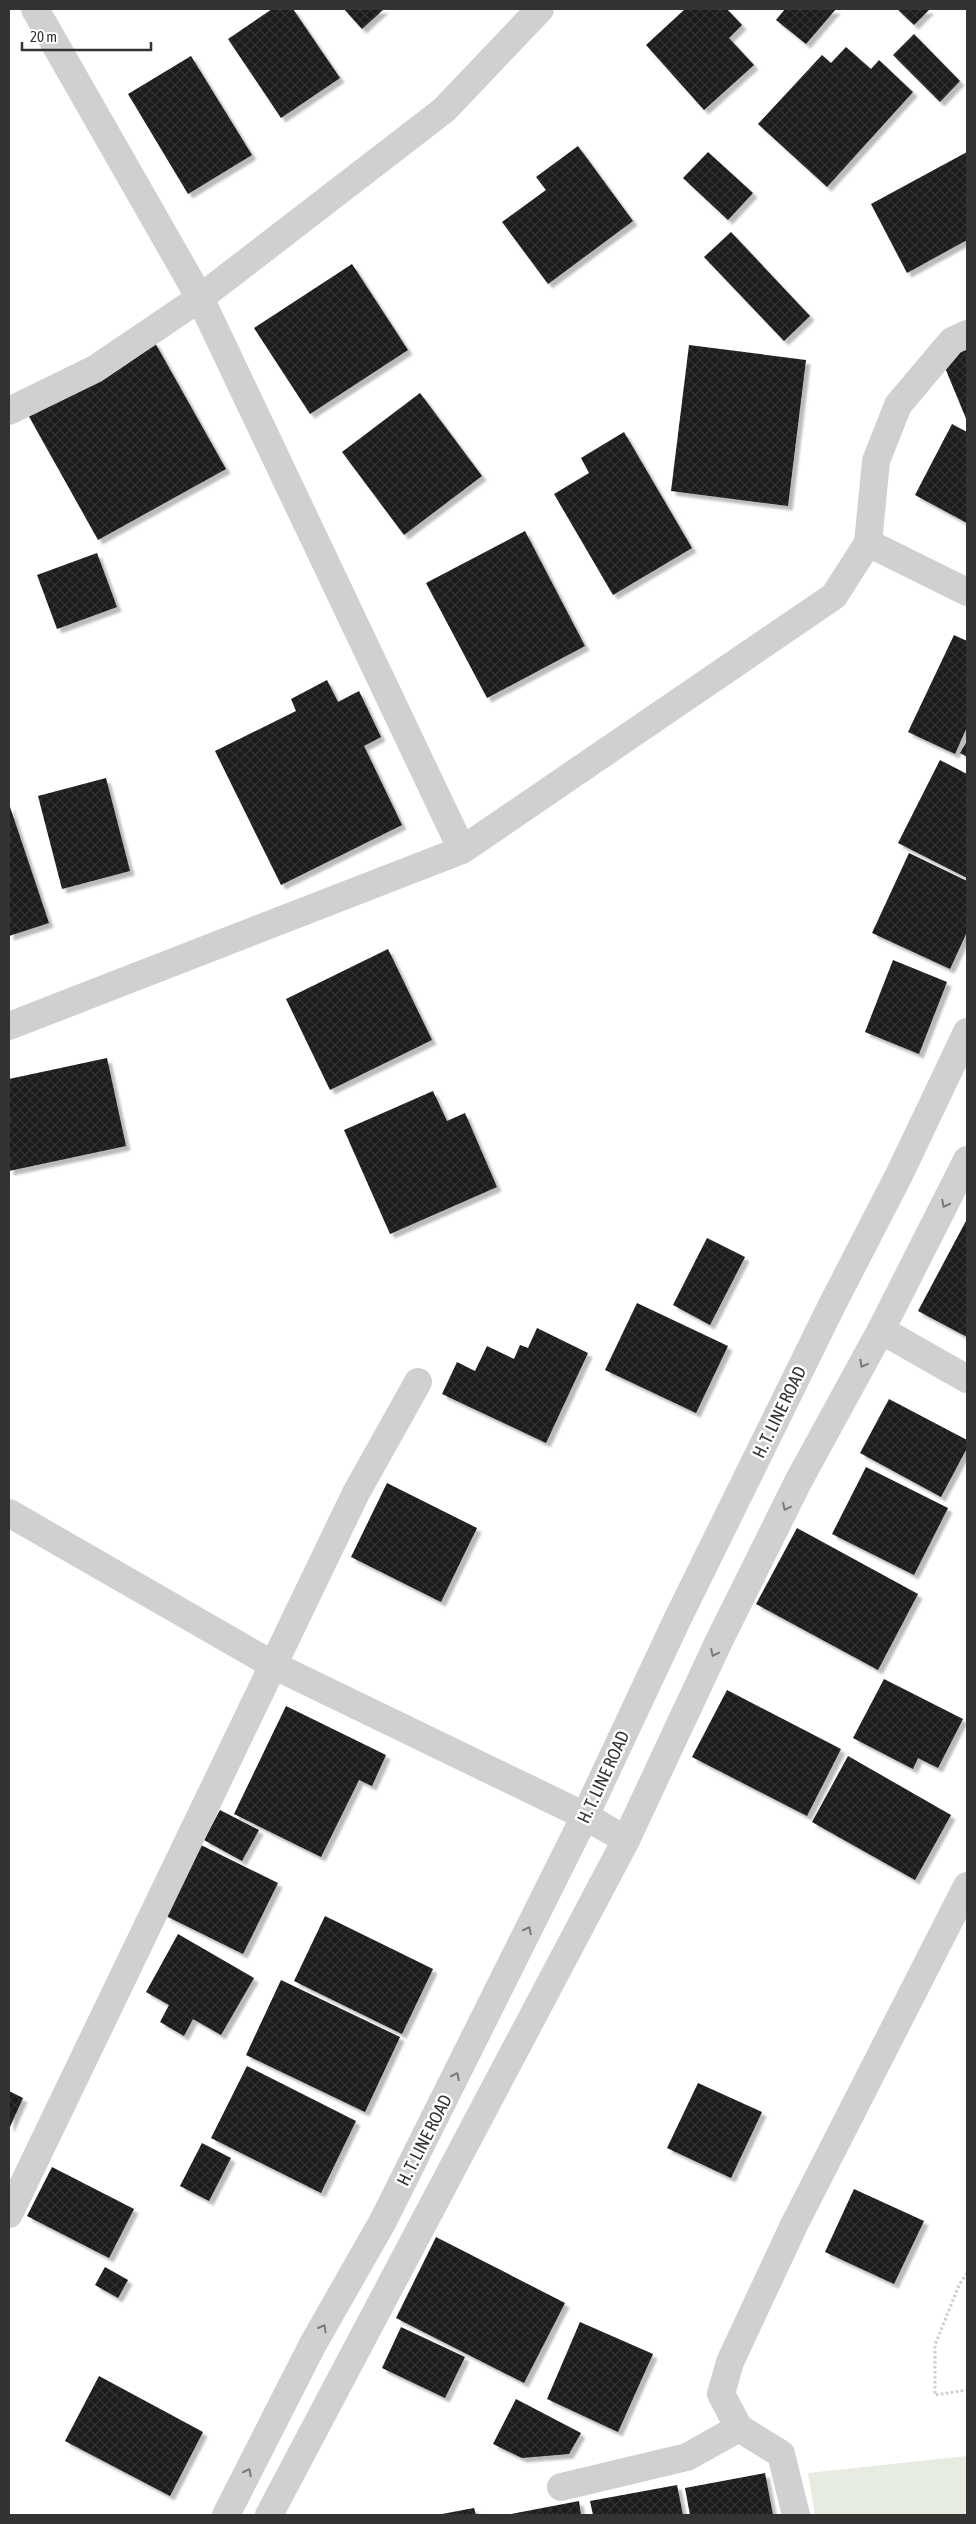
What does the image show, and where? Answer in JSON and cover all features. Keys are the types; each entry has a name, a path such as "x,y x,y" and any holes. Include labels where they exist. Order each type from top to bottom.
{"street":[{"path":"35,9 200,298 462,850"},
{"path":"9,411 95,369 200,298 444,110 540,9"},
{"path":"9,1026 462,850 834,596 868,543 876,461 898,405 952,341 967,334"},
{"path":"868,543 967,592"},
{"name":"H. T. LINE ROAD","path":"226,2515 313,2344 383,2221 585,1816 683,1609 832,1306 899,1175 967,1032"},
{"path":"269,2515 626,1840 719,1641 795,1488 881,1330 967,1160"},
{"path":"881,1330 967,1379"},
{"path":"9,2214 356,1493 418,1382"},
{"path":"9,1513 273,1665 585,1816 626,1840"},
{"path":"796,2515 780,2454 739,2428 722,2394 730,2362 794,2225 967,1886"},
{"path":"561,2487 687,2457 739,2428"}],"path":[{"path":"967,2273 959,2285 936,2345 935,2395 967,2390"}],"shaded area":[{"path":"967,2456 967,2515 815,2515 808,2473"}],"building":[{"path":"272,9 293,9 340,78 281,118 228,39"},
{"path":"344,9 384,9 362,29"},
{"path":"685,9 727,9 742,25 729,38 754,65 704,110 646,45"},
{"path":"785,9 836,9 806,44 776,20"},
{"path":"897,9 930,9 914,25"},
{"path":"914,34 960,81 940,102 893,55"},
{"path":"846,47 871,69 879,60 913,92 827,187 758,124 822,55 831,63"},
{"path":"191,56 252,155 188,194 128,94"},
{"path":"578,146 633,221 548,284 502,222 546,190 536,177"},
{"path":"708,152 753,193 728,220 683,178"},
{"path":"967,152 967,240 907,273 871,204"},
{"path":"731,232 810,316 784,341 704,257"},
{"path":"352,264 408,350 310,414 254,328"},
{"path":"154,341 226,469 98,540 27,413"},
{"path":"689,345 806,360 788,506 671,491"},
{"path":"967,347 967,421 941,358"},
{"path":"420,393 482,476 404,535 342,452"},
{"path":"952,424 967,432 967,523 915,495"},
{"path":"624,432 692,548 613,595 554,494 589,473 581,458"},
{"path":"525,531 585,646 487,698 426,583"},
{"path":"97,553 117,607 57,629 37,575"},
{"path":"954,635 967,641 967,727 955,754 908,732"},
{"path":"327,680 338,702 359,691 381,737 364,746 402,825 281,885 215,751 296,711 291,699"},
{"path":"967,741 967,757 960,753"},
{"path":"940,760 967,774 967,878 898,843"},
{"path":"106,778 130,871 62,889 38,796"},
{"path":"9,804 49,923 9,936"},
{"path":"909,853 967,881 967,932 950,969 872,933"},
{"path":"388,949 432,1040 330,1090 286,999"},
{"path":"893,960 947,982 919,1054 865,1032"},
{"path":"107,1058 126,1146 9,1171 9,1079"},
{"path":"433,1091 447,1121 465,1113 497,1187 390,1234 344,1130"},
{"path":"967,1219 967,1337 918,1311"},
{"path":"707,1238 745,1257 710,1325 673,1305"},
{"path":"637,1303 728,1346 696,1413 605,1370"},
{"path":"537,1328 588,1353 546,1443 442,1394 457,1362 475,1371 487,1346 514,1359 520,1345 528,1348"},
{"path":"889,1399 967,1440 967,1448 941,1497 860,1453"},
{"path":"866,1467 948,1508 914,1575 832,1534"},
{"path":"387,1483 477,1528 441,1602 351,1557"},
{"path":"797,1528 918,1594 878,1670 756,1604"},
{"path":"884,1679 963,1719 938,1768 918,1758 913,1769 853,1738"},
{"path":"727,1690 841,1749 807,1816 692,1757"},
{"path":"286,1706 386,1755 372,1786 359,1780 321,1857 234,1814"},
{"path":"848,1756 951,1815 915,1880 812,1822"},
{"path":"220,1810 259,1830 242,1861 204,1840"},
{"path":"201,1845 278,1883 243,1954 166,1916"},
{"path":"325,1916 433,1969 402,2034 294,1981"},
{"path":"178,1934 254,1978 221,2035 193,2019 184,2036 160,2022 169,2005 146,1992"},
{"path":"281,1980 400,2037 365,2112 246,2055"},
{"path":"247,2066 356,2121 321,2193 211,2138"},
{"path":"698,2083 762,2112 731,2178 667,2148"},
{"path":"9,2091 23,2098 9,2129"},
{"path":"202,2143 231,2158 209,2201 180,2186"},
{"path":"52,2167 134,2209 109,2258 27,2216"},
{"path":"854,2189 924,2221 894,2284 825,2252"},
{"path":"436,2237 565,2303 524,2383 396,2318"},
{"path":"105,2267 128,2280 118,2298 95,2285"},
{"path":"580,2322 653,2354 618,2432 547,2399"},
{"path":"401,2327 465,2357 445,2398 382,2368"},
{"path":"99,2376 203,2432 170,2496 65,2441"},
{"path":"516,2399 581,2433 569,2454 522,2458 493,2444"},
{"path":"765,2473 773,2515 690,2515 685,2488"},
{"path":"677,2485 683,2515 593,2515 590,2501"},
{"path":"579,2501 581,2515 511,2515 511,2514"},
{"path":"474,2508 476,2515 442,2515 442,2514"}]}
